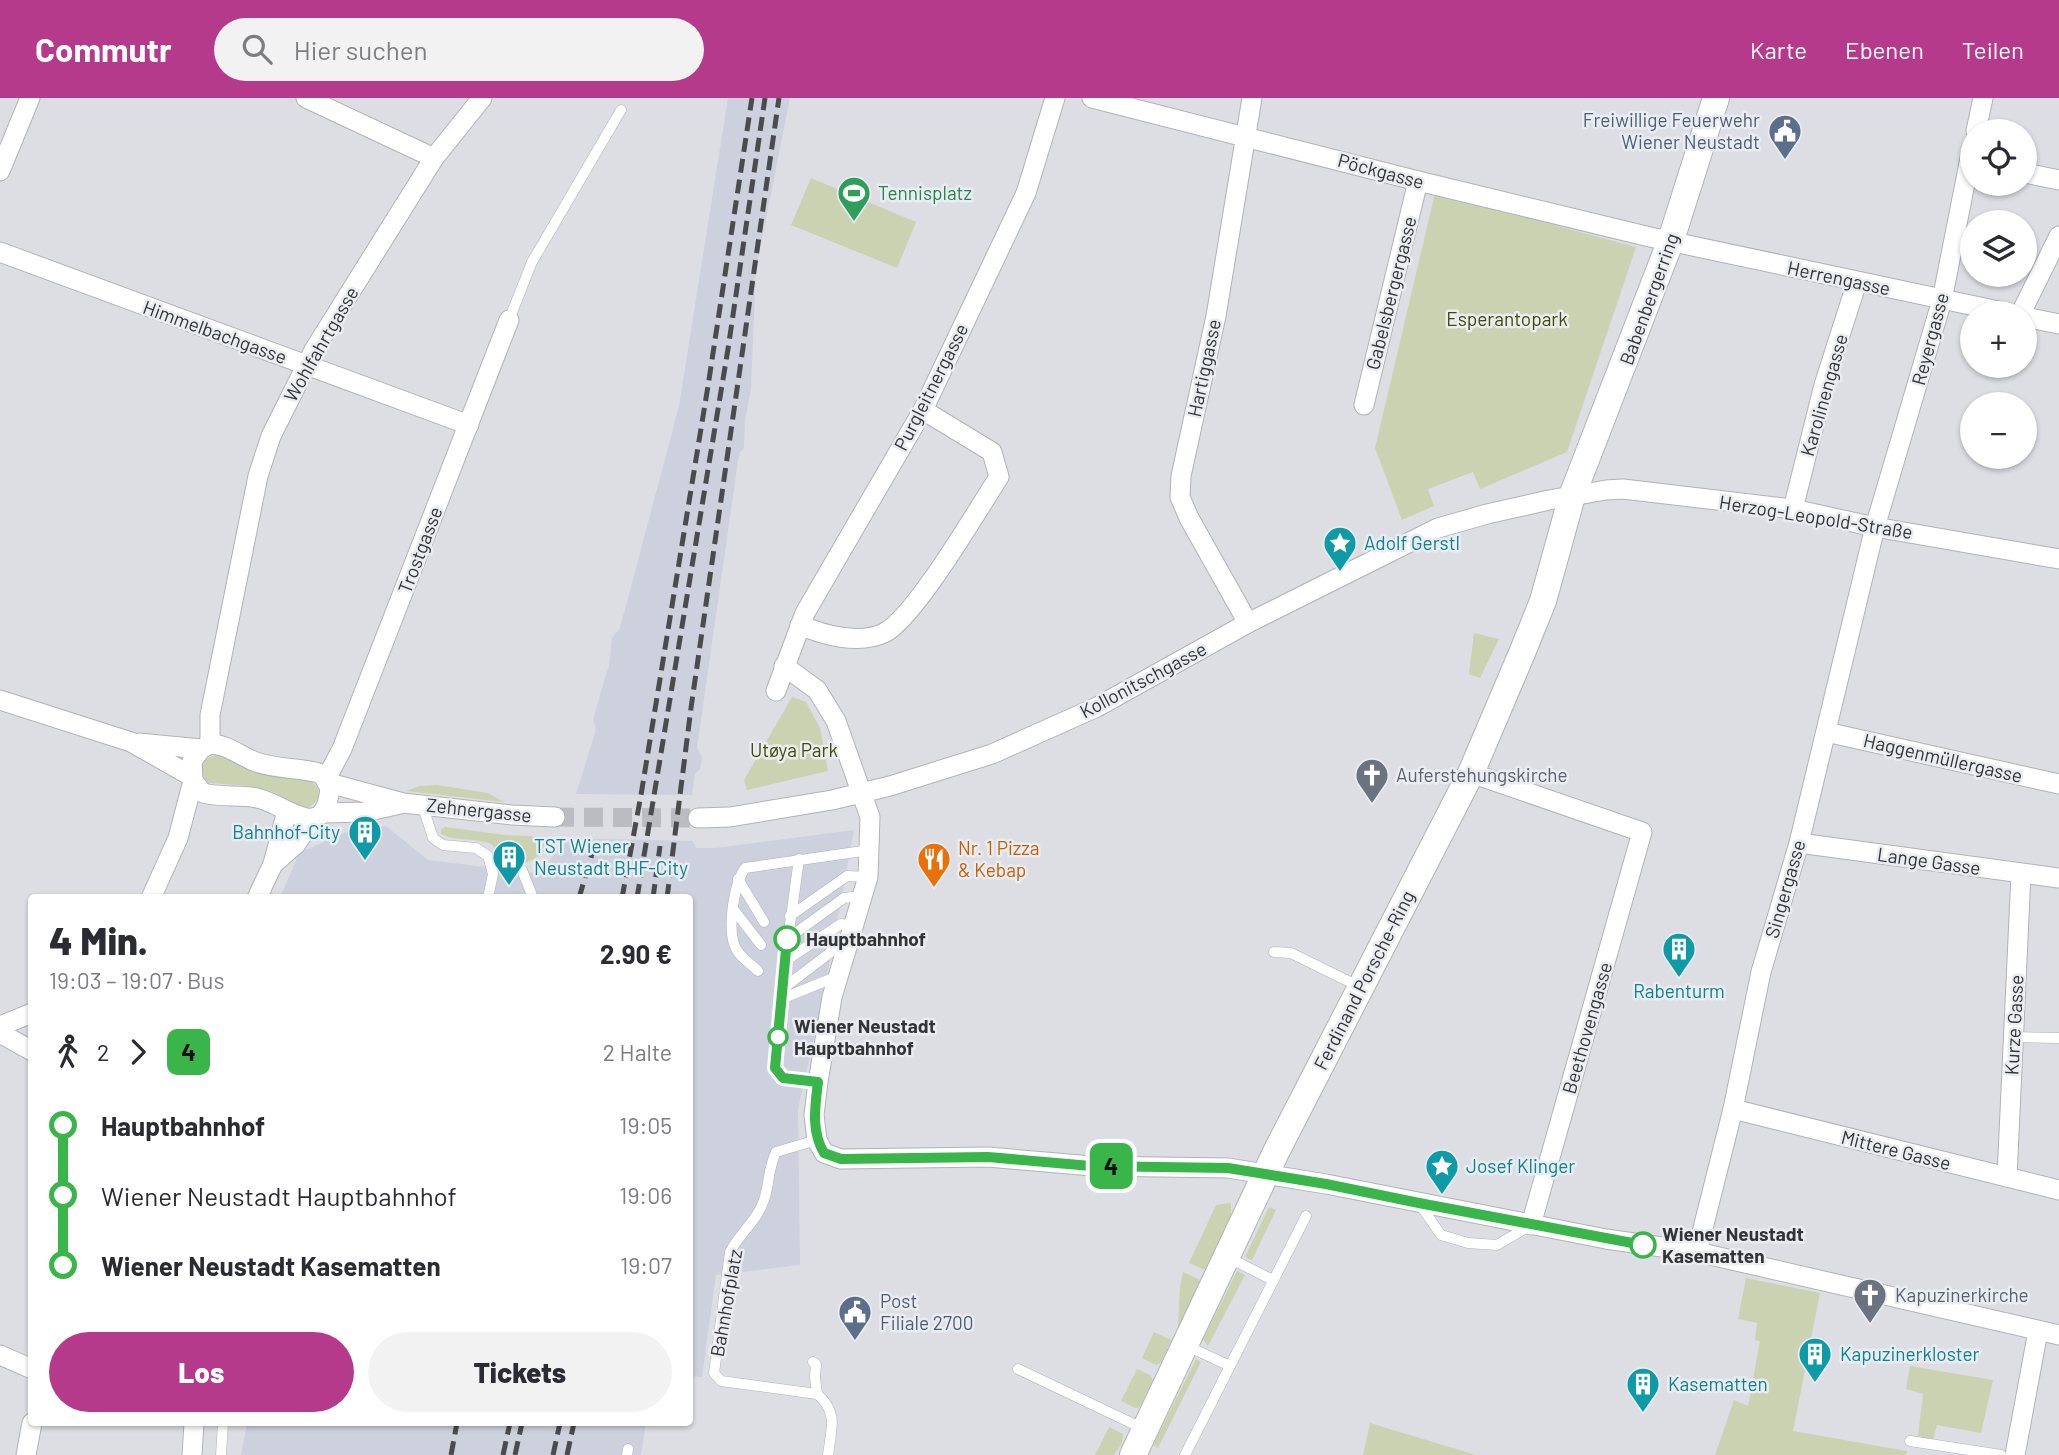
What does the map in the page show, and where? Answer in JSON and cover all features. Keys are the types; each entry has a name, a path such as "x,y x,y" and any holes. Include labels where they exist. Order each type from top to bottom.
{"street":[{"path":"0,172 30,98"},
{"path":"306,98 435,158"},
{"name":"Wohlfahrtgasse","path":"178,838 192,778 192,761 205,746 258,476 271,436 304,365 435,158 482,98"},
{"name":"Purgleitnergasse","path":"776,691 800,625 812,601 923,410 1026,193 1055,98"},
{"name":"Pöckgasse","path":"1092,98 1418,181 1671,240"},
{"name":"Hartiggasse","path":"1248,623 1180,497 1181,476 1216,316 1252,98"},
{"name":"Babenbergerring","path":"1572,496 1671,240 1716,98"},
{"path":"1979,119 1983,98"},
{"path":"2037,175 2059,180"},
{"name":"Gabelsbergergasse","path":"1364,405 1418,181"},
{"name":"Reyergasse","path":"1875,527 1942,300 1963,196"},
{"path":"2029,301 2059,236"},
{"name":"Herrengasse","path":"1671,240 1960,304"},
{"name":"Himmelbachgasse","path":"0,252 469,425"},
{"name":"Karolinengasse","path":"1793,509 1824,386 1857,282"},
{"path":"2037,318 2059,324"},
{"name":"Trostgasse","path":"318,815 328,798 328,781 509,320"},
{"path":"800,625 836,637 864,637 884,633 904,617 999,477 992,452 923,410"},
{"name":"Herzog-Leopold-Straße","path":"1572,496 1623,489 1793,509 1875,527 2059,559"},
{"name":"Kollonitschgasse","path":"698,818 730,817 862,793 992,754 1086,712 1248,623 1438,528 1487,514 1572,496"},
{"name":"Ferdinand Porsche-Ring","path":"1133,1455 1266,1174 1471,773 1543,601 1572,496"},
{"name":"Singergasse","path":"1697,1252 1733,1109 1762,972 1799,843 1875,527"},
{"path":"784,666 817,690 836,721 870,817 868,877 832,997 818,1082 814,1115 817,1140 824,1153 841,1159 988,1157 1091,1166 1228,1168 1326,1184 1606,1239 1697,1252 2059,1335"},
{"path":"0,700 131,742 192,778 198,789 211,795 178,838 153,894"},
{"name":"Haggenmüllergasse","path":"1826,732 2059,785"},
{"path":"131,742 205,746"},
{"name":"Zehnergasse","path":"205,746 227,747 255,761 279,768 312,771 328,781 412,804 555,817"},
{"name":"Beethovengasse","path":"1471,773 1642,832 1531,1225"},
{"name":"Zehnergasse","path":"211,795 248,796 271,801 298,818 412,804"},
{"path":"259,894 273,864 286,811"},
{"path":"273,864 296,844 318,815"},
{"name":"Lange Gasse","path":"1799,843 2059,878"},
{"name":"Kurze Gasse","path":"2007,1177 2021,874"},
{"path":"0,1026 28,1015"},
{"path":"0,1033 28,1050"},
{"name":"Mittere Gasse","path":"1733,1109 2059,1190"},
{"path":"2015,1455 2038,1331"},
{"path":"0,1354 28,1367"},
{"path":"26,1455 31,1426"},
{"path":"192,1455 194,1426"}],"lane":[{"path":"509,320 532,262 621,110"},
{"path":"412,804 433,838 443,845 476,848 488,856 493,874 489,894"},
{"path":"758,971 737,951 731,932 738,878 745,868 870,850"},
{"path":"799,859 778,991 775,1068 783,1078 818,1082"},
{"path":"522,870 531,894"},
{"path":"790,916 847,876 868,877"},
{"path":"738,878 764,922"},
{"path":"785,941 844,898 862,896"},
{"path":"734,910 761,945"},
{"path":"782,963 841,924 854,926"},
{"path":"778,991 835,949 846,951"},
{"path":"1274,951 1291,953 1361,987"},
{"path":"778,991 838,976"},
{"path":"2013,1037 2059,1038"},
{"name":"Bahnhofplatz","path":"817,1140 776,1152 768,1168 764,1199 754,1220 738,1237 730,1252 714,1373 721,1381 768,1383 817,1394"},
{"path":"1419,1203 1441,1235 1468,1243 1497,1245 1531,1225"},
{"path":"1185,1455 1306,1216"},
{"path":"1226,1257 1273,1280"},
{"path":"1185,1345 1230,1366"},
{"path":"813,1362 816,1364 817,1394 828,1402 833,1413 828,1455"},
{"path":"1018,1369 1145,1429"},
{"path":"221,1455 223,1426"},
{"path":"1910,1441 2001,1455"}],"shaded area":[{"path":"728,98 790,98 756,269 751,388 697,748 702,758 700,769 695,774 692,794 696,795 576,794 596,730 593,719 609,665 612,638 620,628 679,406"},
{"path":"386,826 428,860 543,874 562,838 693,841 696,848 716,848 854,830 822,1002 798,1109 800,1265 716,1275 702,1377 693,1376 693,894 282,894 299,853 351,830"},
{"path":"246,1426 646,1426 641,1455 241,1455"}],"green space":[{"name":"Tennisplatz","path":"811,178 916,222 897,268 791,225"},
{"name":"Esperantopark","path":"1435,193 1636,247 1567,452 1480,489 1473,472 1428,489 1434,506 1402,520 1375,448"},
{"path":"1474,633 1499,639 1480,678 1469,674"},
{"name":"Utøya Park","path":"792,697 806,702 820,728 828,771 747,790 744,780"},
{"path":"220,755 257,772 310,780 318,788 318,798 315,803 305,808 271,791 251,786 209,783 201,769 205,760"},
{"path":"437,785 488,793 504,802 406,791 419,786"},
{"path":"445,827 505,835 549,837 551,842 531,861 518,864 505,859 488,843 441,834 441,829"},
{"path":"1231,1203 1231,1217 1205,1270 1189,1263 1216,1205"},
{"path":"1269,1207 1276,1210 1252,1260 1245,1257"},
{"path":"1237,1271 1245,1275 1208,1346 1203,1339"},
{"path":"1183,1272 1200,1280 1181,1328 1178,1328 1180,1286"},
{"path":"1746,1278 1820,1293 1793,1431 1907,1451 1906,1455 1715,1455 1734,1400 1748,1406 1760,1341 1755,1340 1757,1323 1738,1319"},
{"path":"1154,1332 1171,1340 1161,1363 1156,1365 1142,1358"},
{"path":"1196,1359 1201,1362 1158,1448 1153,1445"},
{"path":"1910,1366 1993,1380 1981,1433 1937,1425 1933,1440 1918,1436 1923,1394 1906,1389"},
{"path":"1137,1369 1150,1375 1153,1380 1140,1407 1135,1408 1121,1401"},
{"path":"1370,1423 1476,1455 1363,1455"},
{"path":"1109,1427 1123,1434 1122,1443 1114,1455 1095,1455"}],"tunnel":[{"path":"555,817 698,818"}],"railway":[{"path":"623,894 708,386 752,98"},
{"path":"638,894 728,349 765,98"},
{"path":"668,894 691,708 779,98"},
{"path":"654,894 660,846"},
{"path":"580,894 594,847"},
{"path":"451,1455 456,1426"},
{"path":"503,1455 509,1426"},
{"path":"515,1455 521,1426"},
{"path":"553,1455 559,1426"},
{"path":"567,1455 573,1426"}],"bus line":[{"name":"4","path":"787,939 775,1068 783,1078 818,1082 814,1115 817,1140 824,1153 841,1159 988,1157 1091,1166 1228,1168 1326,1184 1643,1245"}],"place":[{"name":"Freiwillige Feuerwehr Wiener Neustadt","path":"1785,161"},
{"name":"Tennisplatz","path":"854,223"},
{"name":"Adolf Gerstl","path":"1340,573"},
{"name":"Auferstehungskirche","path":"1372,805"},
{"name":"Bahnhof-City","path":"365,862"},
{"name":"TST Wiener Neustadt BHF-City","path":"509,887"},
{"name":"Nr. 1 Pizza & Kebap","path":"934,889"},
{"name":"Hauptbahnhof","path":"787,939"},
{"name":"Rabenturm","path":"1679,979"},
{"name":"Wiener Neustadt Hauptbahnhof","path":"778,1037"},
{"name":"Josef Klinger","path":"1442,1196"},
{"name":"Wiener Neustadt Kasematten","path":"1643,1245"},
{"name":"Kapuzinerkirche","path":"1870,1325"},
{"name":"Post Filiale 2700","path":"855,1342"},
{"name":"Kapuzinerkloster","path":"1815,1384"},
{"name":"Kasematten","path":"1643,1414"}]}
